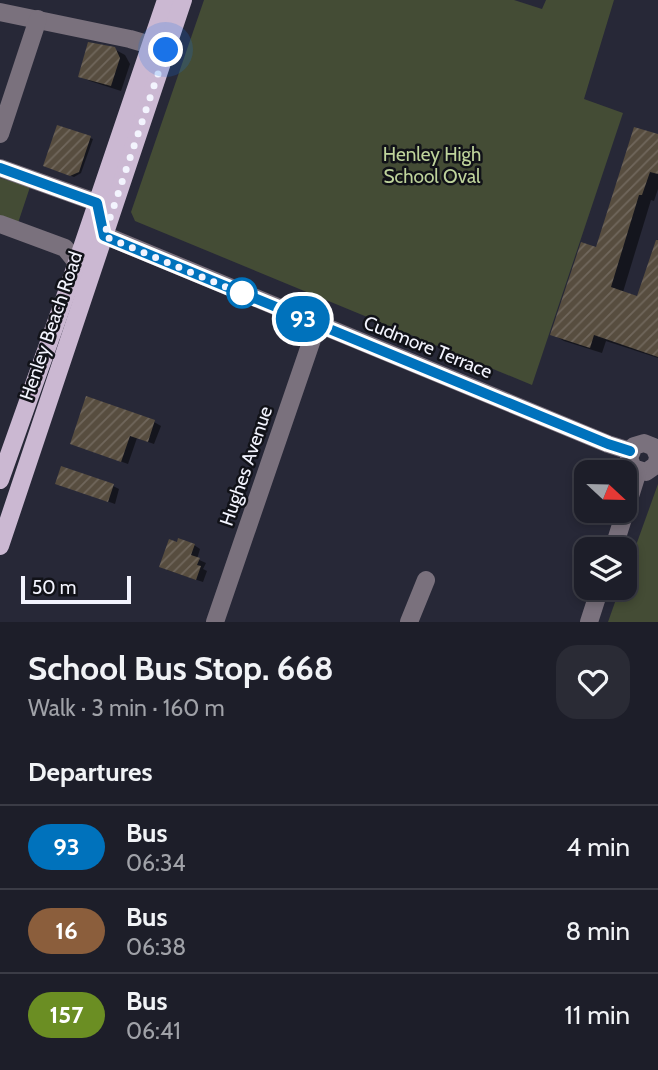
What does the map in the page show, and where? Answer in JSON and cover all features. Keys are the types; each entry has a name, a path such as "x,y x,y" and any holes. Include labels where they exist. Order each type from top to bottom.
{"main road":[{"name":"Henley Beach Road","path":"1,540 104,236 158,48 166,0"},
{"name":"Henley Beach Road","path":"0,480 97,203 158,48 183,0"}],"street":[{"path":"0,12 158,48"},
{"path":"0,134 38,19"},
{"path":"0,168 97,203 104,236"},
{"path":"0,224 65,248 77,263"},
{"name":"Cudmore Terrace","path":"104,236 630,451"},
{"path":"65,248 84,241"},
{"name":"Hughes Avenue","path":"215,622 317,325"},
{"path":"644,443 654,447 658,459 653,468 646,472 638,471 631,465 630,451 638,444 644,443"},
{"path":"617,537 638,471"},
{"path":"408,622 426,580"},
{"path":"589,622 596,600"}],"green space":[{"name":"Henley High School Oval","path":"204,0 514,0 542,9 546,0 614,0 584,99 623,113 532,385 135,221 131,212"},
{"path":"0,178 30,187 18,223 0,216"},
{"path":"658,484 658,622 608,622 616,600 637,600 637,543"}],"building":[{"path":"88,42 115,47 120,58 111,86 78,77"},
{"path":"57,125 91,136 79,172 70,176 43,166"},
{"path":"634,127 658,134 658,174 650,172 642,195 639,195 611,287 637,296 658,240 658,357 594,335 590,348 550,335 581,242 596,247"},
{"path":"86,396 155,420 148,442 130,436 121,462 70,444"},
{"path":"61,466 114,484 108,502 55,484"},
{"path":"178,538 195,544 191,555 200,558 197,565 201,566 196,580 159,567 169,539 177,542"}],"bus line":[{"name":"93","path":"0,168 97,203 104,236 630,451"}],"route":[{"path":"166,50 104,236 250,297 242,293"}]}
